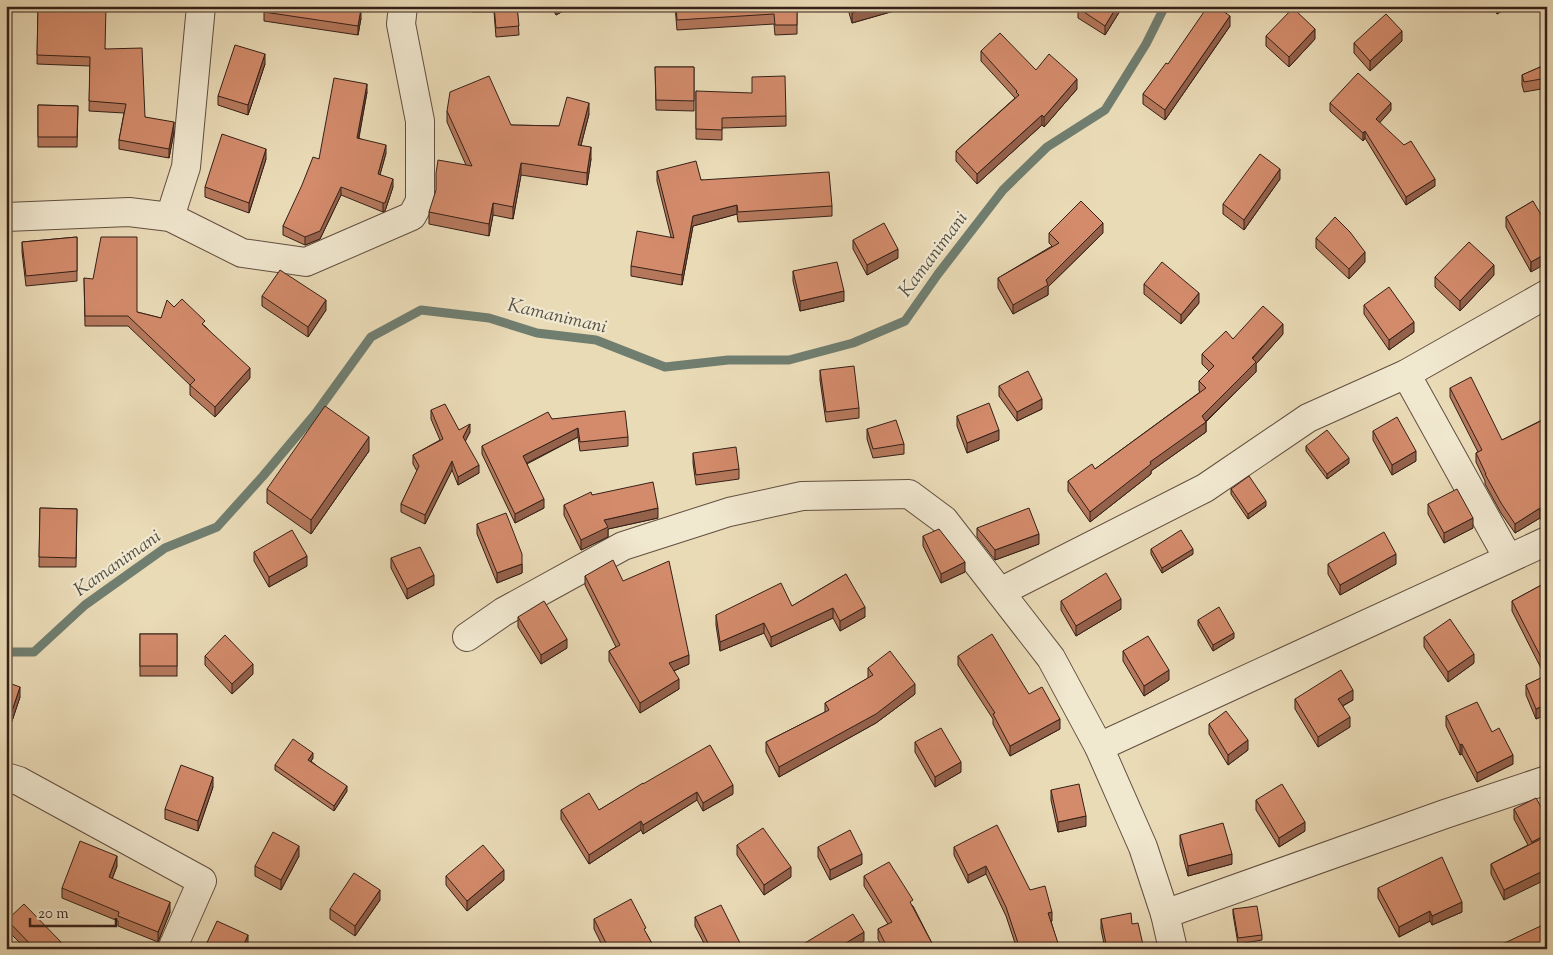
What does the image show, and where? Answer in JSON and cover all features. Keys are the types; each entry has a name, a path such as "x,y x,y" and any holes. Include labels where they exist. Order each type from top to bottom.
{"street":[{"path":"170,217 186,167 201,6"},
{"path":"6,216 129,212 170,217 242,253 306,262 412,216 420,201 420,121 401,24 403,6"},
{"path":"1000,592 1205,488 1308,418 1406,374 1547,294"},
{"path":"1406,374 1508,558"},
{"path":"467,637 502,612 623,546 729,512 802,496 909,494 944,520 1051,658 1099,747 1143,847 1165,914 1173,949"},
{"path":"1099,747 1547,541"},
{"path":"6,777 19,782 202,881 172,949"},
{"path":"1165,914 1547,780"}],"building":[{"path":"38,6 106,6 105,49 142,48 145,117 174,122 169,149 119,140 126,104 89,101 90,57 37,55"},
{"path":"265,6 349,6 361,9 358,26 264,12"},
{"path":"494,6 517,6 519,26 496,28"},
{"path":"553,6 562,6 556,10"},
{"path":"676,6 797,6 797,25 775,25 774,14 677,20"},
{"path":"850,6 876,6 852,13"},
{"path":"1079,6 1117,6 1105,26 1078,8"},
{"path":"1208,6 1216,6 1230,16 1165,110 1143,94 1166,63 1168,64"},
{"path":"1293,8 1315,29 1289,57 1266,36"},
{"path":"1386,14 1402,31 1370,61 1354,43"},
{"path":"1000,33 1036,70 1049,54 1077,79 1044,117 1042,115 977,174 956,151 1019,95 981,51"},
{"path":"235,45 265,54 248,105 218,96"},
{"path":"1547,64 1547,78 1524,82 1522,75"},
{"path":"655,67 694,67 694,101 656,100"},
{"path":"1358,73 1391,103 1376,119 1404,145 1411,141 1435,179 1406,197 1365,131 1363,133 1330,103"},
{"path":"489,76 511,125 559,126 567,97 589,103 578,145 591,147 587,173 521,163 513,207 493,203 489,224 429,212 436,190 438,160 472,166 447,111 450,92"},
{"path":"785,76 786,116 722,118 722,130 696,129 696,91 752,93 752,77"},
{"path":"334,78 367,84 357,138 386,145 378,174 393,179 385,203 341,187 320,231 305,237 283,226 313,157 319,159"},
{"path":"38,105 78,106 77,137 38,137"},
{"path":"222,134 266,149 249,203 205,187"},
{"path":"1260,154 1280,169 1244,220 1223,204"},
{"path":"696,161 701,180 829,172 832,206 738,212 737,205 693,216 682,275 631,266 637,231 674,238 657,171"},
{"path":"1081,201 1103,223 1046,280 1048,285 1013,305 998,278 1059,243 1049,233"},
{"path":"1533,201 1547,225 1547,253 1531,262 1506,217"},
{"path":"1335,217 1350,232 1365,252 1349,269 1316,238"},
{"path":"884,223 898,249 867,265 853,240"},
{"path":"77,237 77,271 26,276 22,242"},
{"path":"101,237 137,237 137,312 161,318 167,300 174,307 182,299 205,321 202,324 250,368 215,407 190,385 195,380 128,316 85,316 84,278 93,279"},
{"path":"1469,242 1494,265 1460,301 1435,277"},
{"path":"837,262 844,291 800,301 793,271"},
{"path":"1162,262 1199,293 1181,315 1144,284"},
{"path":"280,270 326,300 308,327 262,296"},
{"path":"1389,287 1414,322 1389,340 1364,305"},
{"path":"1263,306 1283,324 1252,358 1256,362 1202,416 1206,422 1150,462 1151,464 1090,512 1068,481 1092,464 1095,469 1206,388 1199,381 1214,366 1202,354 1226,331 1233,339"},
{"path":"854,366 859,408 826,412 820,370"},
{"path":"1028,371 1042,399 1017,412 999,386"},
{"path":"1471,377 1502,440 1547,418 1547,514 1544,516 1540,508 1515,524 1485,474 1476,453 1482,450 1450,388"},
{"path":"989,403 999,430 967,443 957,416"},
{"path":"445,404 459,430 470,424 463,437 479,465 458,477 452,461 425,515 401,504 419,466 413,455 443,439 431,410"},
{"path":"325,406 369,437 311,520 267,489"},
{"path":"1547,407 1547,417 1543,408"},
{"path":"625,411 628,437 580,442 578,428 523,456 544,499 515,514 482,446 548,412 552,419"},
{"path":"1397,417 1416,451 1392,465 1373,431"},
{"path":"896,420 904,444 873,449 867,429"},
{"path":"1327,430 1349,458 1327,474 1306,446"},
{"path":"736,447 739,469 696,475 693,453"},
{"path":"1249,476 1266,501 1248,514 1231,489"},
{"path":"653,482 658,508 604,520 608,527 581,540 564,505 591,492 592,495"},
{"path":"1457,489 1473,518 1444,533 1428,504"},
{"path":"40,508 77,509 76,558 39,557"},
{"path":"1029,508 1039,534 995,550 977,528"},
{"path":"506,513 522,554 522,564 497,573 477,524"},
{"path":"939,529 965,562 941,574 923,536"},
{"path":"292,530 307,556 269,577 254,552"},
{"path":"1181,530 1193,549 1162,568 1151,549"},
{"path":"1384,532 1396,554 1340,585 1328,564"},
{"path":"420,547 434,575 407,589 391,558"},
{"path":"613,560 623,581 669,561 689,655 669,663 679,679 640,703 609,651 620,645 585,576"},
{"path":"1106,573 1121,599 1076,626 1061,601"},
{"path":"846,574 865,607 840,621 833,608 771,637 764,623 720,642 716,615 781,583 792,606"},
{"path":"1547,582 1547,669 1512,601"},
{"path":"544,601 567,639 541,655 518,617"},
{"path":"1219,607 1234,633 1213,645 1198,620"},
{"path":"1450,619 1474,654 1448,672 1424,637"},
{"path":"140,634 177,634 177,666 140,666"},
{"path":"992,634 1029,694 1042,687 1060,719 1010,746 993,714 995,713 958,656"},
{"path":"225,635 253,664 232,684 205,656"},
{"path":"1148,636 1169,670 1144,686 1123,651"},
{"path":"890,651 915,684 876,714 779,767 766,742 829,710 825,703 873,675 868,668"},
{"path":"1341,670 1353,690 1338,699 1350,717 1318,737 1295,699"},
{"path":"1547,675 1547,704 1536,709 1526,685"},
{"path":"6,682 20,687 8,723 6,722"},
{"path":"1477,702 1492,732 1499,728 1513,755 1477,773 1462,744 1460,745 1446,716"},
{"path":"1226,711 1248,740 1228,755 1209,724"},
{"path":"941,728 961,762 935,777 915,742"},
{"path":"293,739 313,753 308,760 347,786 334,806 275,765"},
{"path":"710,745 733,785 703,803 697,792 643,825 641,821 589,855 561,810 589,793 599,810"},
{"path":"181,765 213,777 198,821 165,809"},
{"path":"1079,784 1086,816 1058,822 1051,790"},
{"path":"1282,784 1305,822 1279,838 1256,800"},
{"path":"1536,798 1547,818 1547,834 1532,842 1514,809"},
{"path":"1223,823 1232,854 1188,866 1180,835"},
{"path":"997,825 1030,890 1045,886 1052,912 1048,913 1059,946 1049,949 1020,949 1006,907 986,866 968,875 954,847"},
{"path":"763,828 791,867 764,885 737,845"},
{"path":"850,830 862,854 830,870 818,847"},
{"path":"273,832 299,846 281,880 255,866"},
{"path":"1547,836 1547,869 1504,890 1491,864"},
{"path":"80,841 117,856 109,877 170,902 158,932 118,916 119,912 62,888"},
{"path":"483,845 504,870 467,901 446,876"},
{"path":"1442,857 1462,902 1432,916 1430,911 1399,927 1378,888"},
{"path":"889,862 913,900 910,902 935,949 888,949 878,929 892,922 864,876"},
{"path":"354,873 380,890 355,926 330,909"},
{"path":"631,899 655,949 609,949 594,919"},
{"path":"24,904 61,942 54,949 35,949 7,920"},
{"path":"721,905 743,949 711,949 695,917"},
{"path":"1257,906 1262,935 1238,938 1233,909"},
{"path":"1131,913 1132,924 1138,923 1144,949 1107,949 1101,919"},
{"path":"853,914 864,932 836,949 795,949"},
{"path":"217,921 248,935 242,949 204,949"},
{"path":"1547,923 1547,949 1492,949"}],"waterway":[{"name":"Kamanimani","path":"6,652 34,652 85,605 165,548 217,527 316,413 371,337 421,310 489,318 537,333 596,340 665,367 728,360 789,360 853,343 905,321 938,274 1003,190 1047,147 1105,110 1146,44 1165,6"}]}
